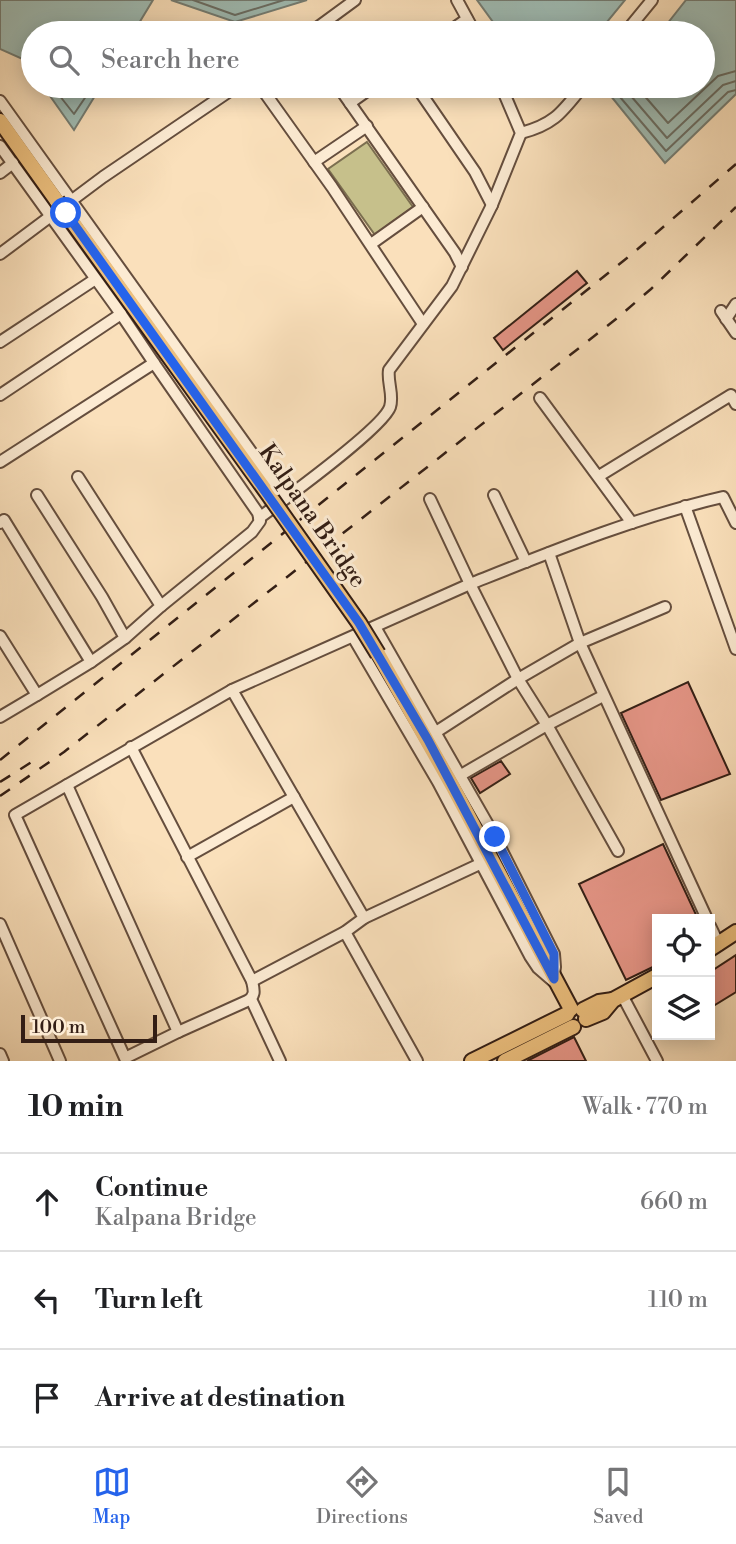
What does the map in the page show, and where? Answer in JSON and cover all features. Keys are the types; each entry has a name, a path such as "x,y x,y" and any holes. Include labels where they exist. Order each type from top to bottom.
{"main road":[{"name":"Kalpana Bridge","path":"0,121 278,499 359,623 452,785 545,964 576,1016"},
{"path":"715,946 736,932"},
{"path":"472,1061 576,1016 603,1012 617,998 655,977"},
{"path":"505,1061 576,1016"}],"street":[{"path":"326,21 355,0"},
{"path":"457,0 467,19 464,21"},
{"path":"635,21 652,0"},
{"path":"0,254 64,205 220,98"},
{"path":"269,98 371,244 423,324"},
{"path":"346,98 455,253 462,267"},
{"path":"350,103 357,98"},
{"path":"424,98 475,172 492,205"},
{"path":"259,518 278,499 369,431 391,405 389,370 452,286 492,205 521,133 506,98"},
{"path":"521,133 552,121 572,98"},
{"path":"0,101 64,205"},
{"path":"314,162 367,126"},
{"path":"0,146 121,314 259,518 257,527 125,638 0,718"},
{"path":"0,173 13,163"},
{"path":"371,244 423,207"},
{"path":"0,342 94,280"},
{"path":"736,304 724,315 736,333"},
{"path":"0,395 121,314"},
{"path":"0,462 154,363"},
{"path":"598,476 734,397"},
{"path":"540,398 632,523"},
{"path":"78,477 161,606"},
{"path":"131,747 255,990 251,999 124,1060 15,815 131,747 232,690 470,584 632,523 685,506 736,494"},
{"path":"37,495 125,638"},
{"path":"494,495 526,562"},
{"path":"723,497 736,523"},
{"path":"430,499 518,679 618,851"},
{"path":"685,506 736,648"},
{"path":"1,519 90,662"},
{"path":"549,553 580,643 705,914"},
{"path":"436,732 580,643 665,607"},
{"path":"353,637 438,782 530,956 538,968 553,981 555,967 550,947 495,837 375,627"},
{"path":"0,636 37,695"},
{"path":"232,690 364,918"},
{"path":"461,775 603,696"},
{"path":"67,785 178,1032"},
{"path":"187,857 294,797"},
{"path":"252,981 345,932 364,918 482,863"},
{"path":"0,924 61,1061"},
{"path":"345,932 417,1061"},
{"path":"617,998 657,1061"},
{"path":"251,999 280,1061"},
{"path":"0,1054 3,1061"}],"shaded area":[{"path":"367,142 413,207 375,235 328,169"}],"water":[{"path":"0,0 153,0 140,21 21,21 21,58 0,49"},
{"path":"171,0 307,0 238,21"},
{"path":"477,0 625,0 608,21 492,21"},
{"path":"686,0 736,0 736,94 665,163 612,98 715,98 715,21 669,21"},
{"path":"51,98 94,98 74,130"}],"building":[{"path":"577,271 587,283 503,350 494,338"},
{"path":"688,682 730,774 661,800 621,713"},
{"path":"501,761 510,774 480,793 471,778"},
{"path":"663,844 696,914 652,914 652,967 626,980 579,884"},
{"path":"736,955 736,992 715,1005 715,977 715,969"},
{"path":"574,1037 586,1061 527,1061"}],"railway":[{"path":"0,760 632,254 736,164"},
{"path":"0,796 64,752 616,319 736,207"},
{"path":"0,782 38,758"}],"route":[{"path":"66,213 359,623 428,740 554,979 554,954 495,837"}]}
